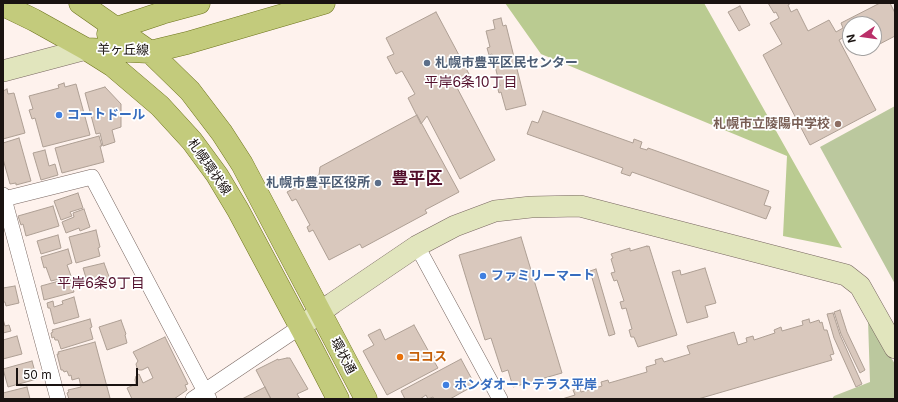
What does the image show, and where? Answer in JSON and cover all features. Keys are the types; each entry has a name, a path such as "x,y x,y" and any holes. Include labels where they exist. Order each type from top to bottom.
{"main road":[{"name":"札幌環状線","path":"80,3 150,52 190,92 222,133 242,164 320,312"},
{"name":"羊ヶ丘線","path":"86,49 116,28 199,3"},
{"name":"羊ヶ丘線","path":"86,49 150,52 187,43 324,3"},
{"name":"札幌環状線","path":"3,5 34,20 113,66 160,106 192,141 217,175 238,210 338,399"},
{"name":"環状通","path":"320,312 366,399"}],"street":[{"path":"3,71 86,49"},
{"path":"58,399 4,197 92,177 202,396 320,312 417,246 455,226 495,211 530,207 580,206 846,275 860,286 895,348"},
{"path":"417,246 500,399"}],"green space":[{"path":"505,3 704,3 842,248 783,236 787,156 541,54"},
{"path":"895,106 895,284 820,147"},
{"path":"868,320 895,364 895,399 832,399 834,396 870,382"}],"building":[{"path":"768,3 791,3 788,5 791,12 797,9 808,31 829,20 836,32 842,29 842,38 839,40 842,46 842,56 847,56 876,110 810,145 763,55 782,44 770,23 779,18 776,12 774,13"},
{"path":"880,3 890,3 895,13 895,36 882,43 882,16 855,16"},
{"path":"740,6 750,25 739,31 728,12"},
{"path":"436,12 469,74 454,82 495,160 460,179 427,116 421,124 408,98 415,94 402,71 396,74 387,57 394,54 386,38"},
{"path":"501,18 503,26 506,25 526,105 506,110 501,92 499,93 497,86 500,86 492,54 489,55 487,48 490,47 486,31 495,29 493,20"},
{"path":"64,83 65,87 76,84 90,135 43,147 35,118 32,119 29,110 33,109 29,96 59,88 58,85"},
{"path":"105,87 121,104 121,127 112,130 115,142 103,146 100,133 96,134 85,93"},
{"path":"7,89 8,94 14,93 25,133 3,139 3,91"},
{"path":"543,111 633,143 634,139 642,142 640,148 647,150 648,148 769,191 764,205 771,207 766,219 632,172 630,176 621,173 623,168 527,134 532,121 538,123"},
{"name":"札幌市豊平区役所","path":"417,115 459,192 425,210 427,213 362,248 360,244 329,260 313,230 309,232 307,227 310,225 296,199 292,201 287,192 319,175 320,167"},
{"path":"99,136 104,162 62,173 55,148"},
{"path":"19,138 31,181 16,185 16,183 10,184 3,159 3,143"},
{"path":"45,150 49,166 55,164 58,175 41,180 33,153"},
{"path":"78,193 83,208 70,212 72,216 61,220 54,201"},
{"path":"53,206 59,226 26,236 23,224 21,225 18,216"},
{"path":"84,209 90,227 80,231 79,228 66,233 62,222 74,217 73,213"},
{"path":"96,230 100,247 98,248 100,256 76,263 69,237"},
{"path":"58,235 61,248 41,254 37,241"},
{"path":"521,237 562,373 513,387 508,370 502,372 491,338 485,340 459,255"},
{"path":"649,246 677,335 638,347 634,337 631,337 629,330 632,329 626,308 622,309 620,302 624,301 617,280 614,281 611,273 615,272 611,254 630,248 630,251"},
{"path":"68,249 72,263 67,265 71,276 51,281 46,267 44,268 41,257"},
{"path":"104,263 111,282 89,288 83,268"},
{"path":"705,268 716,303 705,306 708,317 687,323 672,272 680,270 681,275"},
{"path":"596,269 615,334 609,336 590,271"},
{"path":"70,278 74,292 44,300 41,286"},
{"path":"15,286 19,303 6,306 5,302 3,302 3,288"},
{"path":"74,297 79,317 54,324 50,308 48,308 47,303 53,301 54,307 63,304 62,301"},
{"path":"840,310 847,332 865,370 860,373 841,334 834,312"},
{"path":"833,313 840,335 862,384 856,387 834,338 827,314"},
{"path":"3,319 5,326 9,325 11,331 3,333"},
{"path":"90,319 92,327 90,328 93,339 61,349 58,340 55,340 54,337 52,338 52,330"},
{"path":"809,319 810,323 819,320 820,323 822,322 824,330 827,330 834,354 830,355 832,360 698,399 562,399 575,395 573,390 580,388 581,392 602,386 601,382 608,380 609,383 647,372 646,367 656,364 655,360 662,358 664,362 690,354 687,346 734,332 738,345 747,342 746,338 753,336 754,340 775,333 774,330 781,327 782,331 803,325 802,321"},
{"path":"121,320 126,334 127,343 107,350 99,327"},
{"name":"ココス","path":"414,325 429,352 431,351 437,361 435,363 438,368 387,395 363,351 374,345 368,335 380,329 385,340"},
{"path":"17,336 22,354 3,359 3,340"},
{"path":"165,337 188,384 185,385 187,390 174,399 132,399 127,388 136,384 136,376 139,374 143,383 153,378 148,367 142,370 137,368 136,364 138,361 133,352"},
{"path":"95,342 110,398 69,399 67,393 69,392 68,390 81,387 79,378 72,380 71,375 69,376 67,371 64,372 61,370 57,354 59,354 58,352"},
{"path":"290,358 308,389 297,394 300,399 271,399 256,370 278,359"},
{"path":"461,359 475,385 450,399 434,399 433,397 428,399 426,395 420,399 405,399 401,391"},
{"path":"32,361 37,379 8,387 3,369"},
{"path":"27,387 30,399 3,399 3,393"},
{"path":"265,387 271,399 242,399"}],"place":[{"name":"札幌市豊平区民センター","path":"427,63"},
{"name":"コートドール","path":"59,115"},
{"name":"札幌市立陵陽中学校","path":"838,124"},
{"name":"札幌市豊平区役所","path":"378,183"},
{"name":"ファミリーマート","path":"483,276"},
{"name":"ココス","path":"400,357"},
{"name":"ホンダオートテラス平岸","path":"446,385"}],"district":[{"name":"平岸6条10丁目","path":"471,83"},
{"name":"豊平区","path":"417,179"},
{"name":"平岸6条9丁目","path":"101,284"}]}
